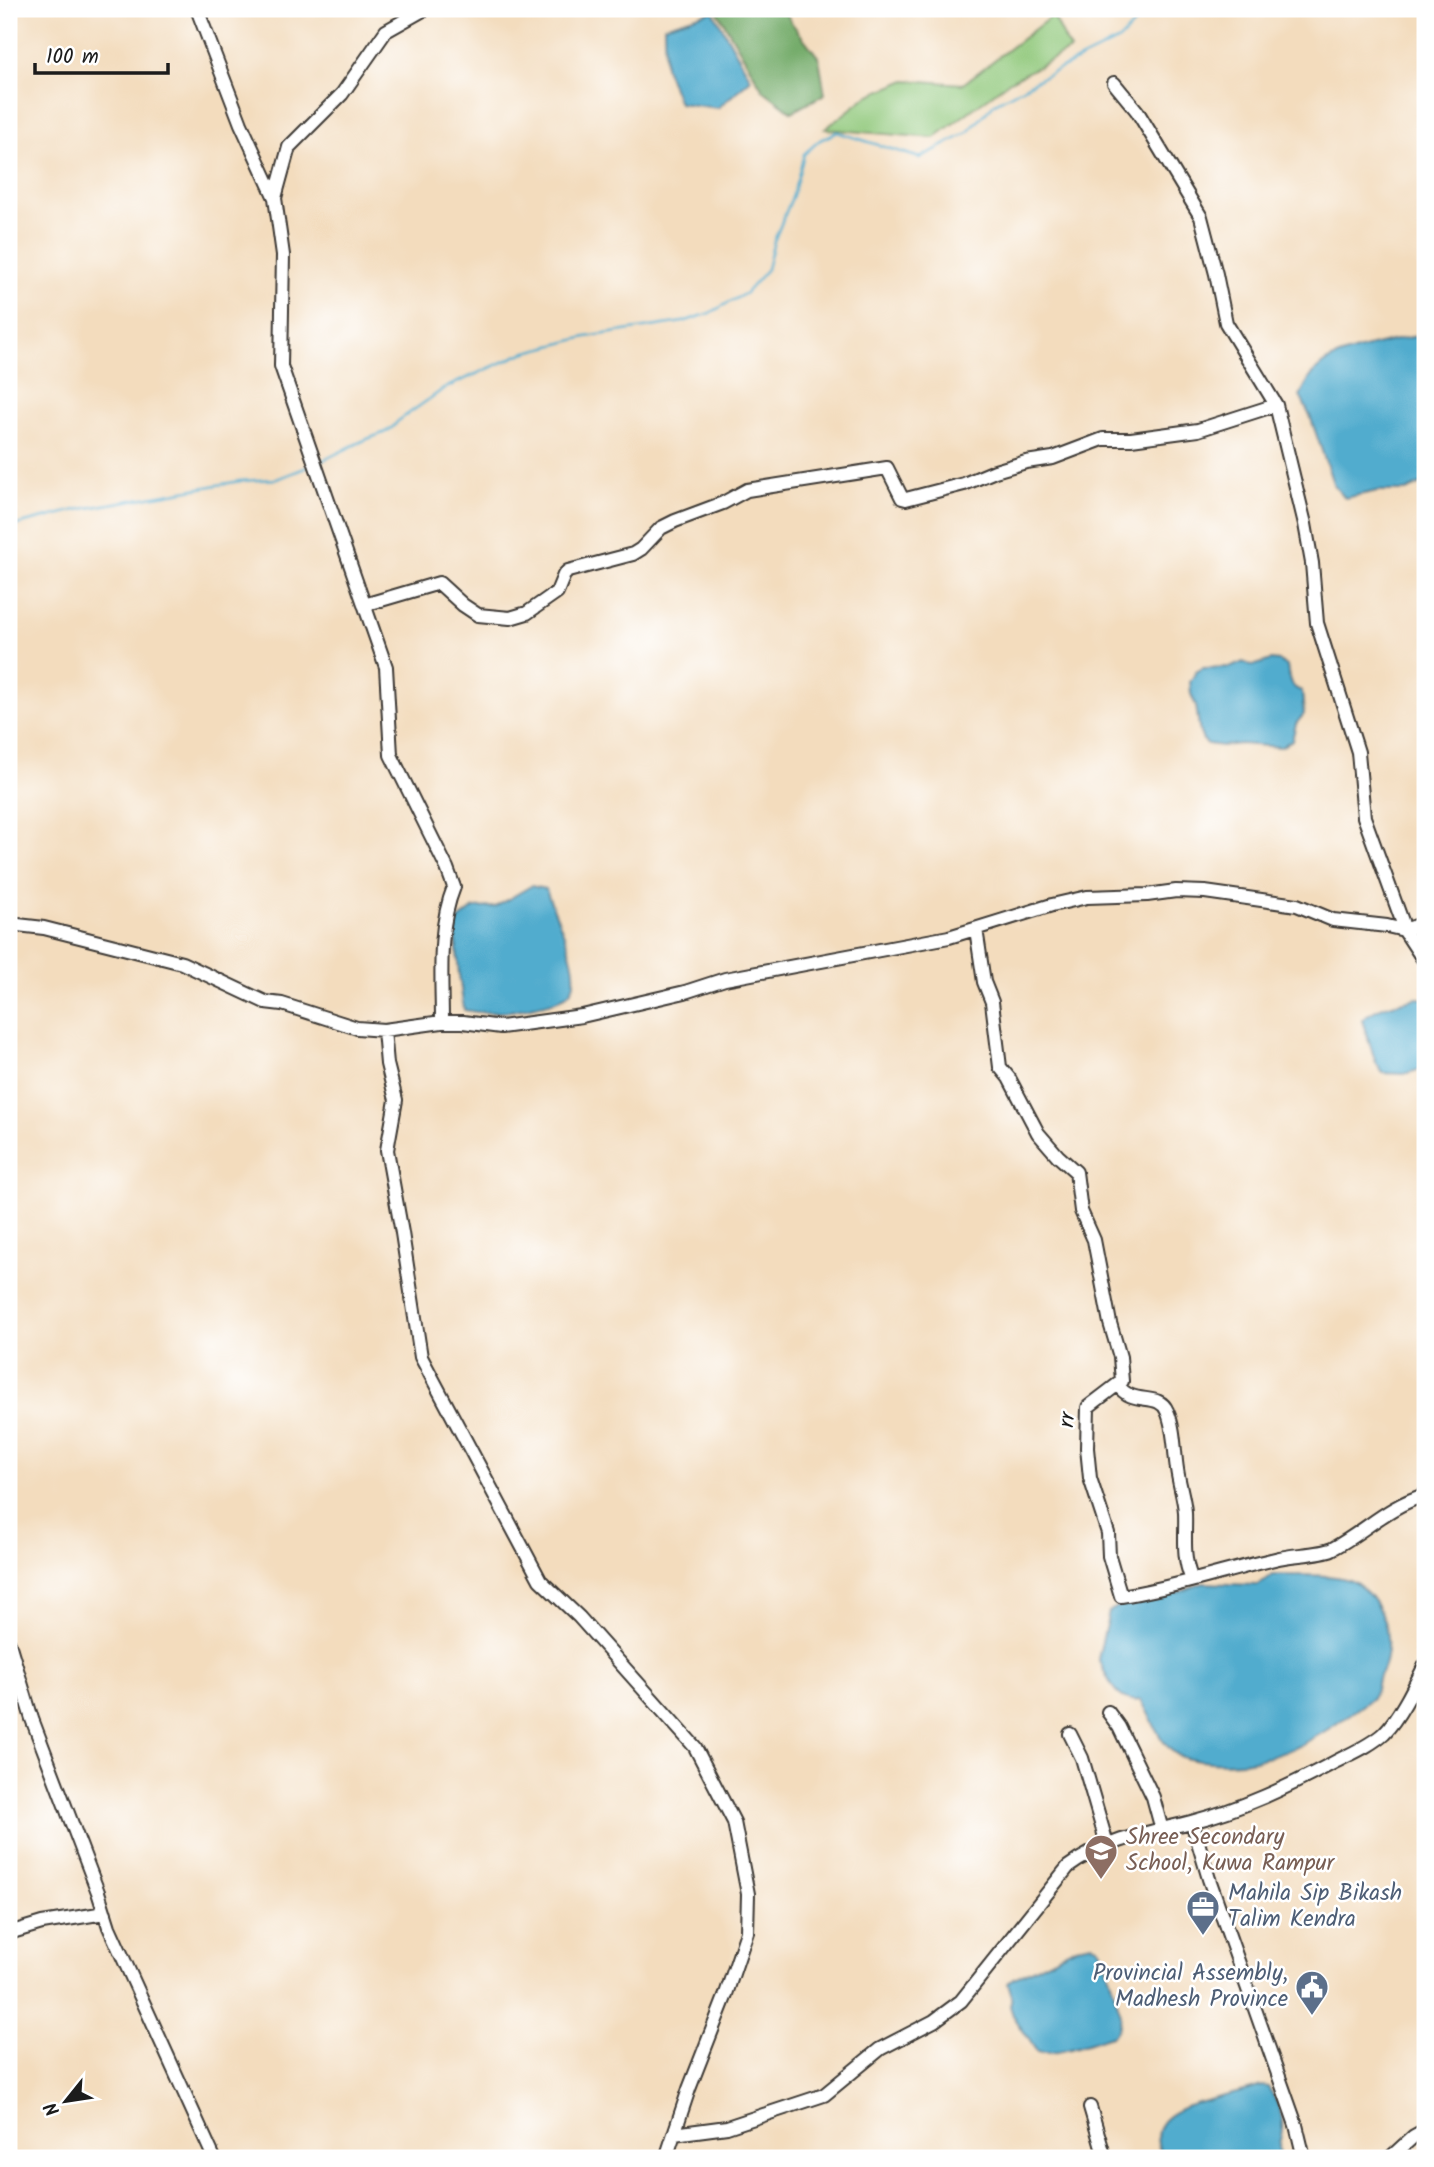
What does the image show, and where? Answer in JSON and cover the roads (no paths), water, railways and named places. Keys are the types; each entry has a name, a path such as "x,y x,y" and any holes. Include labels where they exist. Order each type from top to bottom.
{"street":[{"path":"197,9 202,28 241,124 275,198 283,256 281,366 386,667 391,755 454,887 446,906 442,936 442,1022"},
{"path":"275,198 289,147 342,94 386,31 425,9"},
{"path":"1114,83 1137,111 1201,218 1226,323 1276,405 1305,524 1312,564 1317,623 1358,752 1364,817 1404,930 1425,962"},
{"path":"364,605 439,583 478,615 517,617 557,592 568,571 633,554 661,528 723,503 747,490 887,468 902,498 906,499 964,484 1026,462 1053,458 1103,439 1161,436 1198,430 1276,405"},
{"path":"9,924 44,928 182,963 265,1002 282,1004 356,1028 384,1030 442,1022 501,1027 582,1016 685,992 725,979 949,937 1087,897 1176,891 1205,892 1297,905 1333,920 1404,930 1425,923"},
{"path":"976,929 984,982 992,1002 1000,1068 1009,1078 1038,1133 1076,1172 1080,1211 1094,1240 1120,1357 1122,1381 1118,1385 1131,1397 1155,1400 1167,1408 1185,1508 1186,1560 1191,1577 1197,1579"},
{"path":"384,1030 387,1064 396,1100 387,1150 421,1357 540,1580 579,1617 695,1747 734,1822 748,1894 747,1932 666,2158"},
{"name":"rr","path":"1118,1385 1088,1407 1087,1448 1090,1478 1108,1533 1109,1556 1121,1596 1163,1589 1276,1559 1329,1550 1384,1513 1408,1500 1425,1495"},
{"path":"9,1643 36,1731 109,1927 215,2158"},
{"path":"674,2134 727,2127 824,2095 880,2049 934,2021 961,2001 1068,1867 1083,1856 1107,1844 1217,1815 1287,1787 1363,1747 1384,1732 1407,1700 1425,1665"},
{"path":"1108,1712 1119,1727 1153,1797 1162,1830"},
{"path":"1070,1734 1082,1758 1107,1844"},
{"path":"1192,1822 1209,1879 1296,2125 1304,2158"},
{"path":"9,1933 42,1923 104,1913"},
{"path":"1090,2107 1105,2158"},
{"path":"1391,2158 1414,2136 1425,2130"}],"water":[{"path":"713,11 751,79 718,108 679,103 665,67 664,26"},
{"path":"1425,335 1425,482 1406,491 1378,491 1345,498 1334,486 1310,416 1300,396 1316,370 1332,359 1372,346"},
{"path":"1271,660 1287,666 1292,685 1302,691 1304,714 1296,724 1292,740 1281,747 1208,744 1200,733 1196,706 1191,694 1190,682 1196,672 1203,668 1232,667 1243,662 1253,666"},
{"path":"531,886 546,889 567,942 574,971 574,983 570,992 554,1002 517,1010 491,1013 464,1010 455,923 474,908 495,907"},
{"path":"1418,998 1425,999 1425,1068 1404,1074 1383,1073 1376,1063 1362,1020 1381,1008"},
{"path":"1273,1575 1341,1578 1357,1584 1370,1596 1384,1620 1387,1641 1385,1662 1374,1694 1371,1699 1316,1737 1278,1754 1235,1763 1200,1761 1180,1756 1162,1739 1141,1700 1132,1700 1119,1694 1098,1659 1109,1612 1122,1604 1180,1592 1203,1583 1257,1585"},
{"path":"1092,1944 1098,1946 1102,1952 1121,2015 1117,2030 1111,2036 1074,2048 1037,2052 1013,2015 1008,1983 1076,1947"},
{"path":"1261,2086 1268,2087 1281,2113 1281,2158 1162,2158 1158,2131 1163,2121 1174,2113 1203,2101"}],"waterway":[{"path":"319,462 387,431 445,388 523,353 586,337 683,322 710,313 746,293 767,269 804,154 820,140 837,132 920,158 967,133 995,103 1119,40 1149,9"},
{"path":"9,527 76,510 240,481 277,479 310,466"}],"place":[{"name":"Shree Secondary School, Kuwa Rampur","path":"1101,1881"},
{"name":"Mahila Sip Bikash Talim Kendra","path":"1203,1937"},
{"name":"Provincial Assembly, Madhesh Province","path":"1312,2017"}]}
